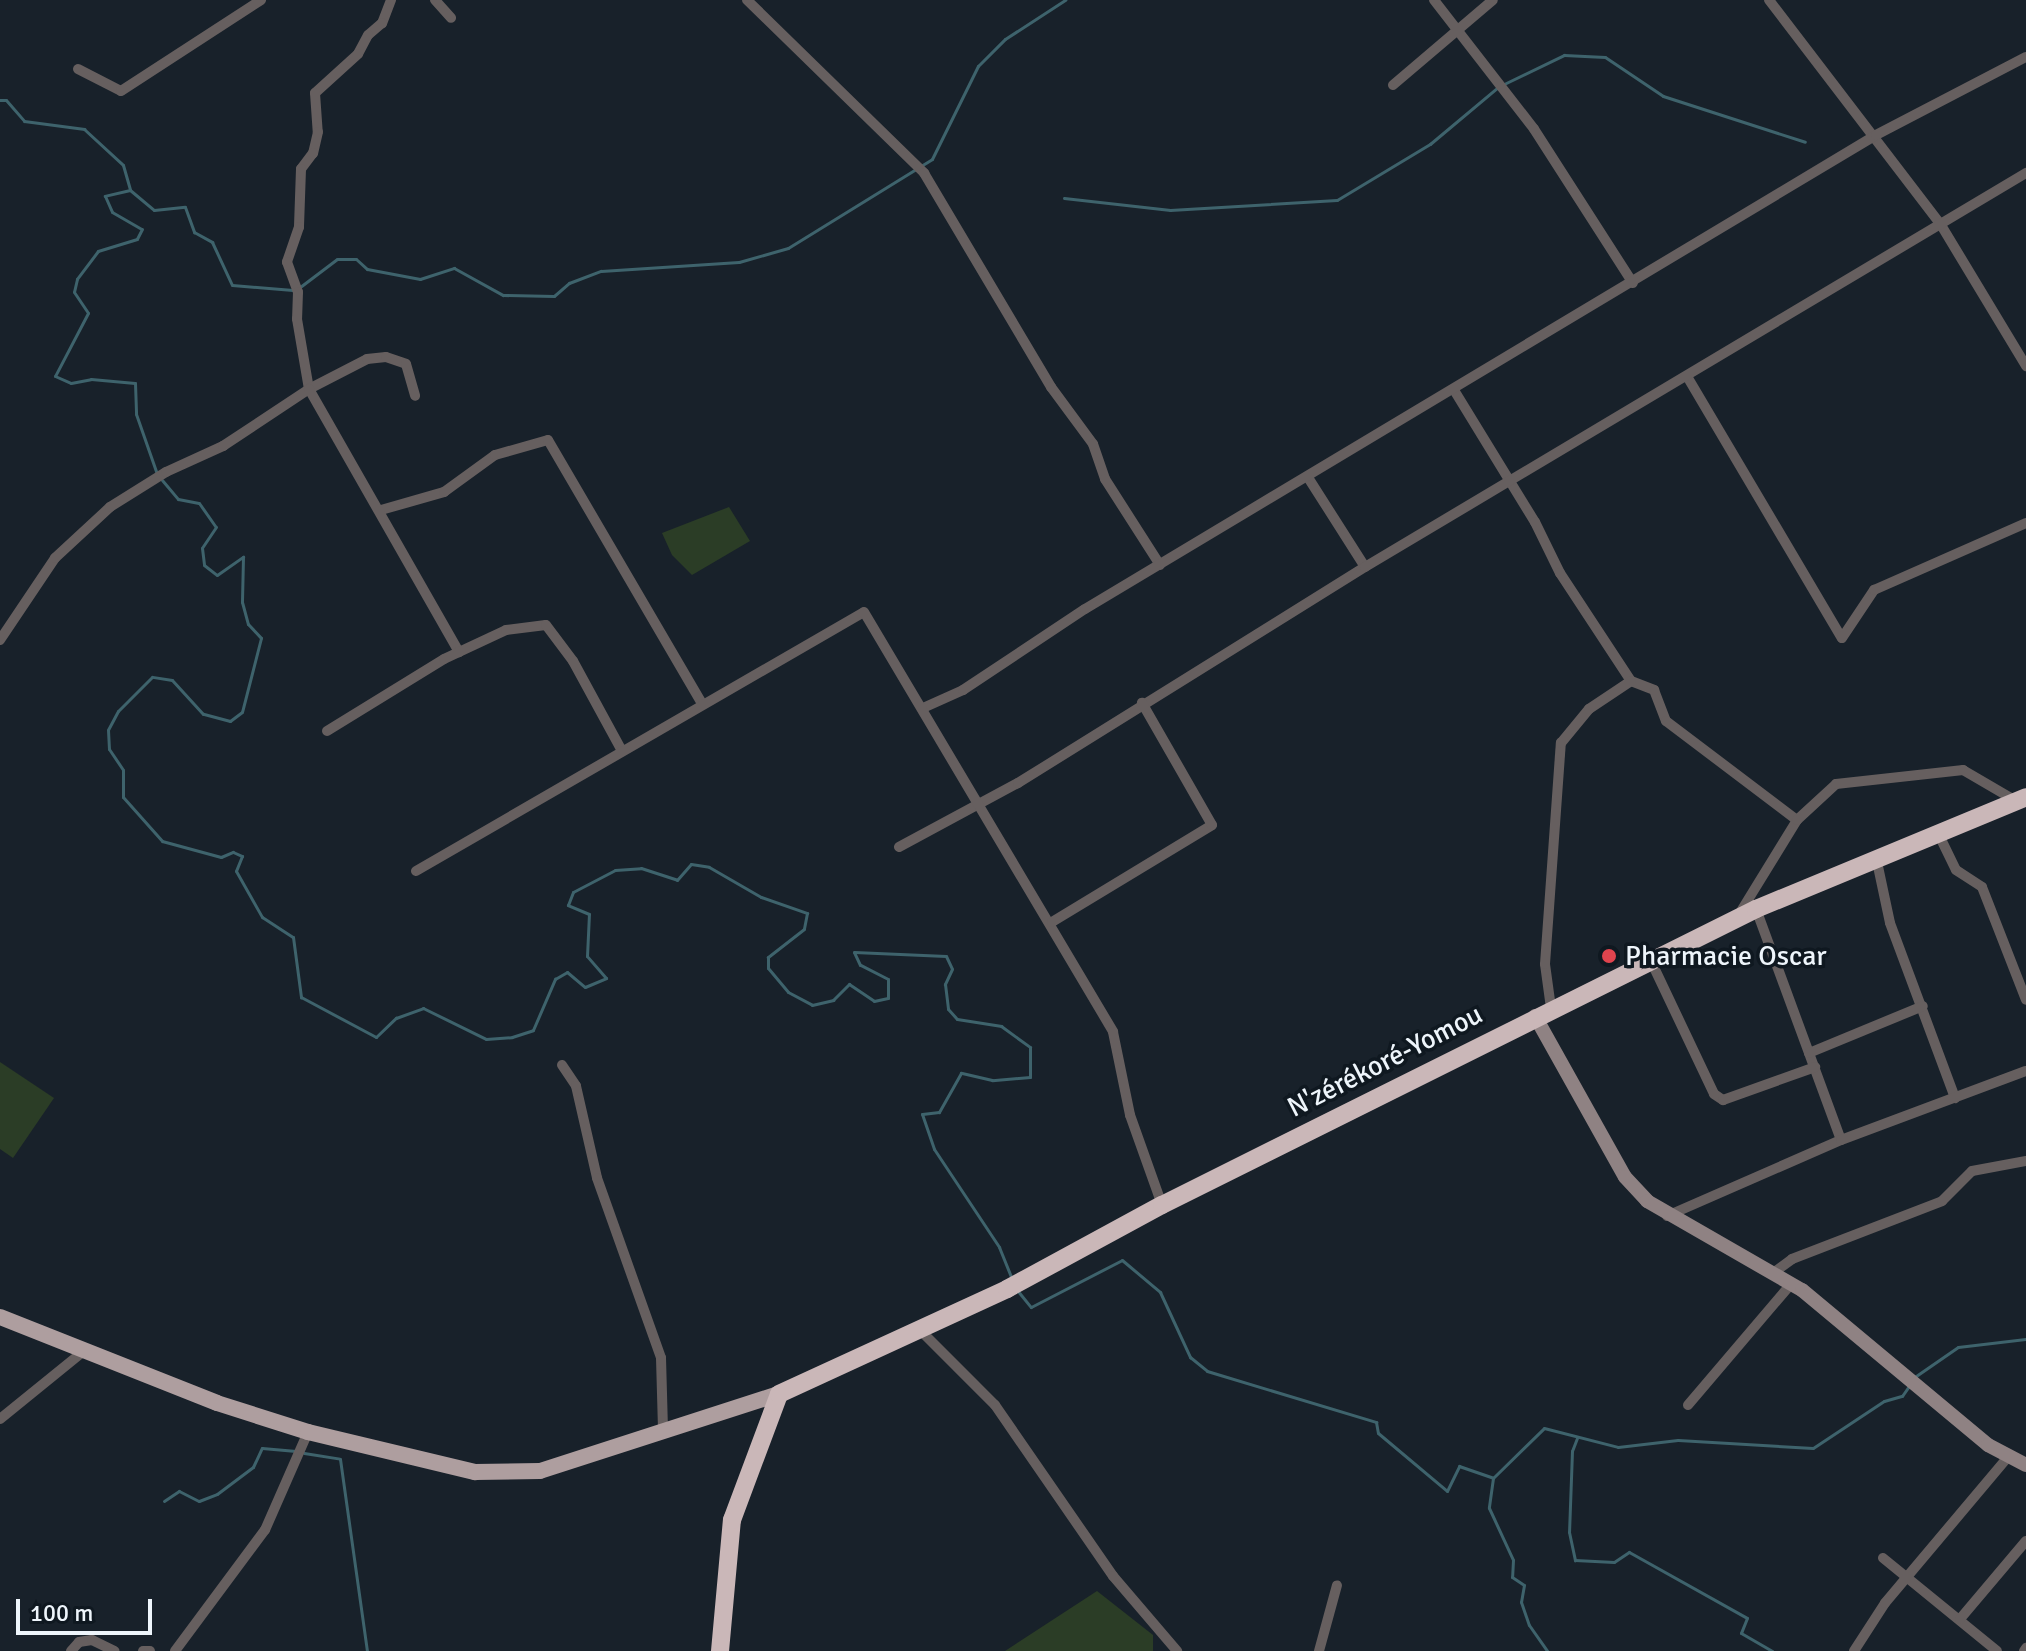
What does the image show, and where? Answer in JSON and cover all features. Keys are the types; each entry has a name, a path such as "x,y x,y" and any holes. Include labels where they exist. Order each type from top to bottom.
{"highway":[{"name":"N'zérékoré-Yomou","path":"779,1394 1014,1285 1162,1205 1650,959 1876,857 2021,799"},
{"path":"720,1651 732,1520 779,1394"}],"main road":[{"path":"0,1317 217,1403 308,1432 475,1472 517,1475 779,1394"}],"street":[{"path":"78,69 121,91 261,0"},
{"path":"391,0 382,23 368,35 358,54 315,93 318,132 313,153 301,169 299,227 287,262 297,287 297,319 309,389 381,510 459,652"},
{"path":"435,0 451,18"},
{"path":"747,0 921,168 1051,387 1093,444 1105,479 1160,565"},
{"path":"1434,0 1534,129 1633,283"},
{"path":"1393,85 1456,28 1493,0"},
{"path":"1769,0 1876,135 1941,225 2026,366"},
{"path":"923,708 963,690 1160,565 1309,479 1876,135 2026,57"},
{"path":"899,847 980,803 1365,567 1688,378 2026,173"},
{"path":"0,640 55,558 110,507 166,472 223,446 309,389 367,359 386,357 406,364 415,396"},
{"path":"1688,378 1842,638 1874,590 2026,523"},
{"path":"1454,390 1560,573 1631,681 1654,690 1666,721 1797,820"},
{"path":"381,510 444,492 495,455 548,440 701,702"},
{"path":"1309,479 1365,567"},
{"path":"416,871 523,805 604,766 622,751 701,702 787,660 864,612 1052,922 1113,1032 1130,1115 1162,1205"},
{"path":"327,731 459,652 506,630 546,625 573,661 622,751"},
{"path":"1631,681 1589,709 1561,743 1543,1012 1625,1177 1667,1216 1792,1283 1837,1315 1912,1381 2008,1457 2026,1465"},
{"path":"1052,922 1212,825 1142,703"},
{"path":"1737,918 1797,820 1836,784 1963,770 2021,799"},
{"path":"1938,833 1956,870 1982,887 2026,1000"},
{"path":"1876,857 1890,923 1955,1098"},
{"path":"1756,909 1841,1140"},
{"path":"1650,959 1714,1094 1723,1100 1815,1067"},
{"path":"1809,1053 1923,1006"},
{"path":"562,1065 576,1086 597,1178 661,1358 663,1429"},
{"path":"1667,1216 1841,1140 2026,1071"},
{"path":"1773,1273 1792,1259 1942,1201 1972,1171 2026,1161"},
{"path":"1688,1405 1792,1283"},
{"path":"920,1330 995,1405 1113,1576 1177,1651"},
{"path":"0,1419 85,1350"},
{"path":"175,1651 265,1530 308,1432"},
{"path":"1854,1651 1906,1577 2008,1457"},
{"path":"1960,1619 2026,1541"},
{"path":"1883,1558 1997,1651"},
{"path":"1319,1651 1337,1585"},
{"path":"71,1651 79,1642 92,1640 115,1651"},
{"path":"143,1651 150,1651"}],"green space":[{"path":"729,507 750,541 692,575 672,555 662,533"},
{"path":"0,1062 54,1098 13,1158 0,1149"},
{"path":"1097,1591 1153,1635 1153,1651 1005,1651"}],"waterway":[{"path":"300,287 337,259 356,259 367,269 420,279 454,268 503,295 554,296 569,283 601,271 739,262 788,248 932,159 978,66 1005,39 1065,0"},
{"path":"1504,84 1564,55 1605,57 1663,96 1805,142"},
{"path":"1064,198 1170,210 1337,200 1430,144 1497,88"},
{"path":"0,100 6,100 24,121 84,129 123,165 130,190 154,210 185,207 194,232 212,242 232,285 293,290"},
{"path":"130,190 105,196 112,212 142,229 137,239 98,251 77,279 74,292 88,313 55,376 71,383 91,379 135,383 136,414 157,474"},
{"path":"162,480 178,499 199,503 216,527 202,548 204,565 217,575 243,557 242,602 248,624 261,638 242,712 230,721 203,714 172,680 152,677 118,711 108,730 109,749 123,770 123,797 162,841 221,857 233,852 242,856 236,871 262,917 293,937 301,997 376,1037 396,1018 423,1008 486,1039 512,1037 533,1030 555,979 567,972 585,987 606,978 587,956 589,914 568,905 573,892 615,870 641,868 677,880 691,864 709,867 761,897 807,913 804,929 768,957 768,968 788,992 812,1005 833,1000 849,984 874,1001 888,998 888,979 860,965 854,952 946,956 952,969 945,984 948,1009 957,1019 1001,1026 1030,1047 1030,1077 992,1080 961,1073 939,1112 922,1114 934,1149 999,1247 1012,1280"},
{"path":"1017,1290 1031,1307 1122,1260 1160,1292 1190,1357 1207,1371 1376,1422 1378,1433 1447,1491 1459,1466 1493,1478 1544,1428 1618,1447 1678,1440 1813,1448 1884,1401 1902,1396 1909,1386"},
{"path":"1916,1376 1958,1347 2026,1339"},
{"path":"1577,1438 1572,1451 1569,1532 1575,1560 1614,1562 1629,1552 1747,1618 1741,1633 1772,1651"},
{"path":"164,1501 179,1491 199,1501 217,1494 253,1467 262,1448 296,1451"},
{"path":"304,1453 340,1459 367,1651"},
{"path":"1493,1478 1489,1508 1513,1560 1512,1577 1524,1585 1521,1602 1529,1625 1547,1651"}],"place":[{"name":"Pharmacie Oscar","path":"1609,956"}]}
